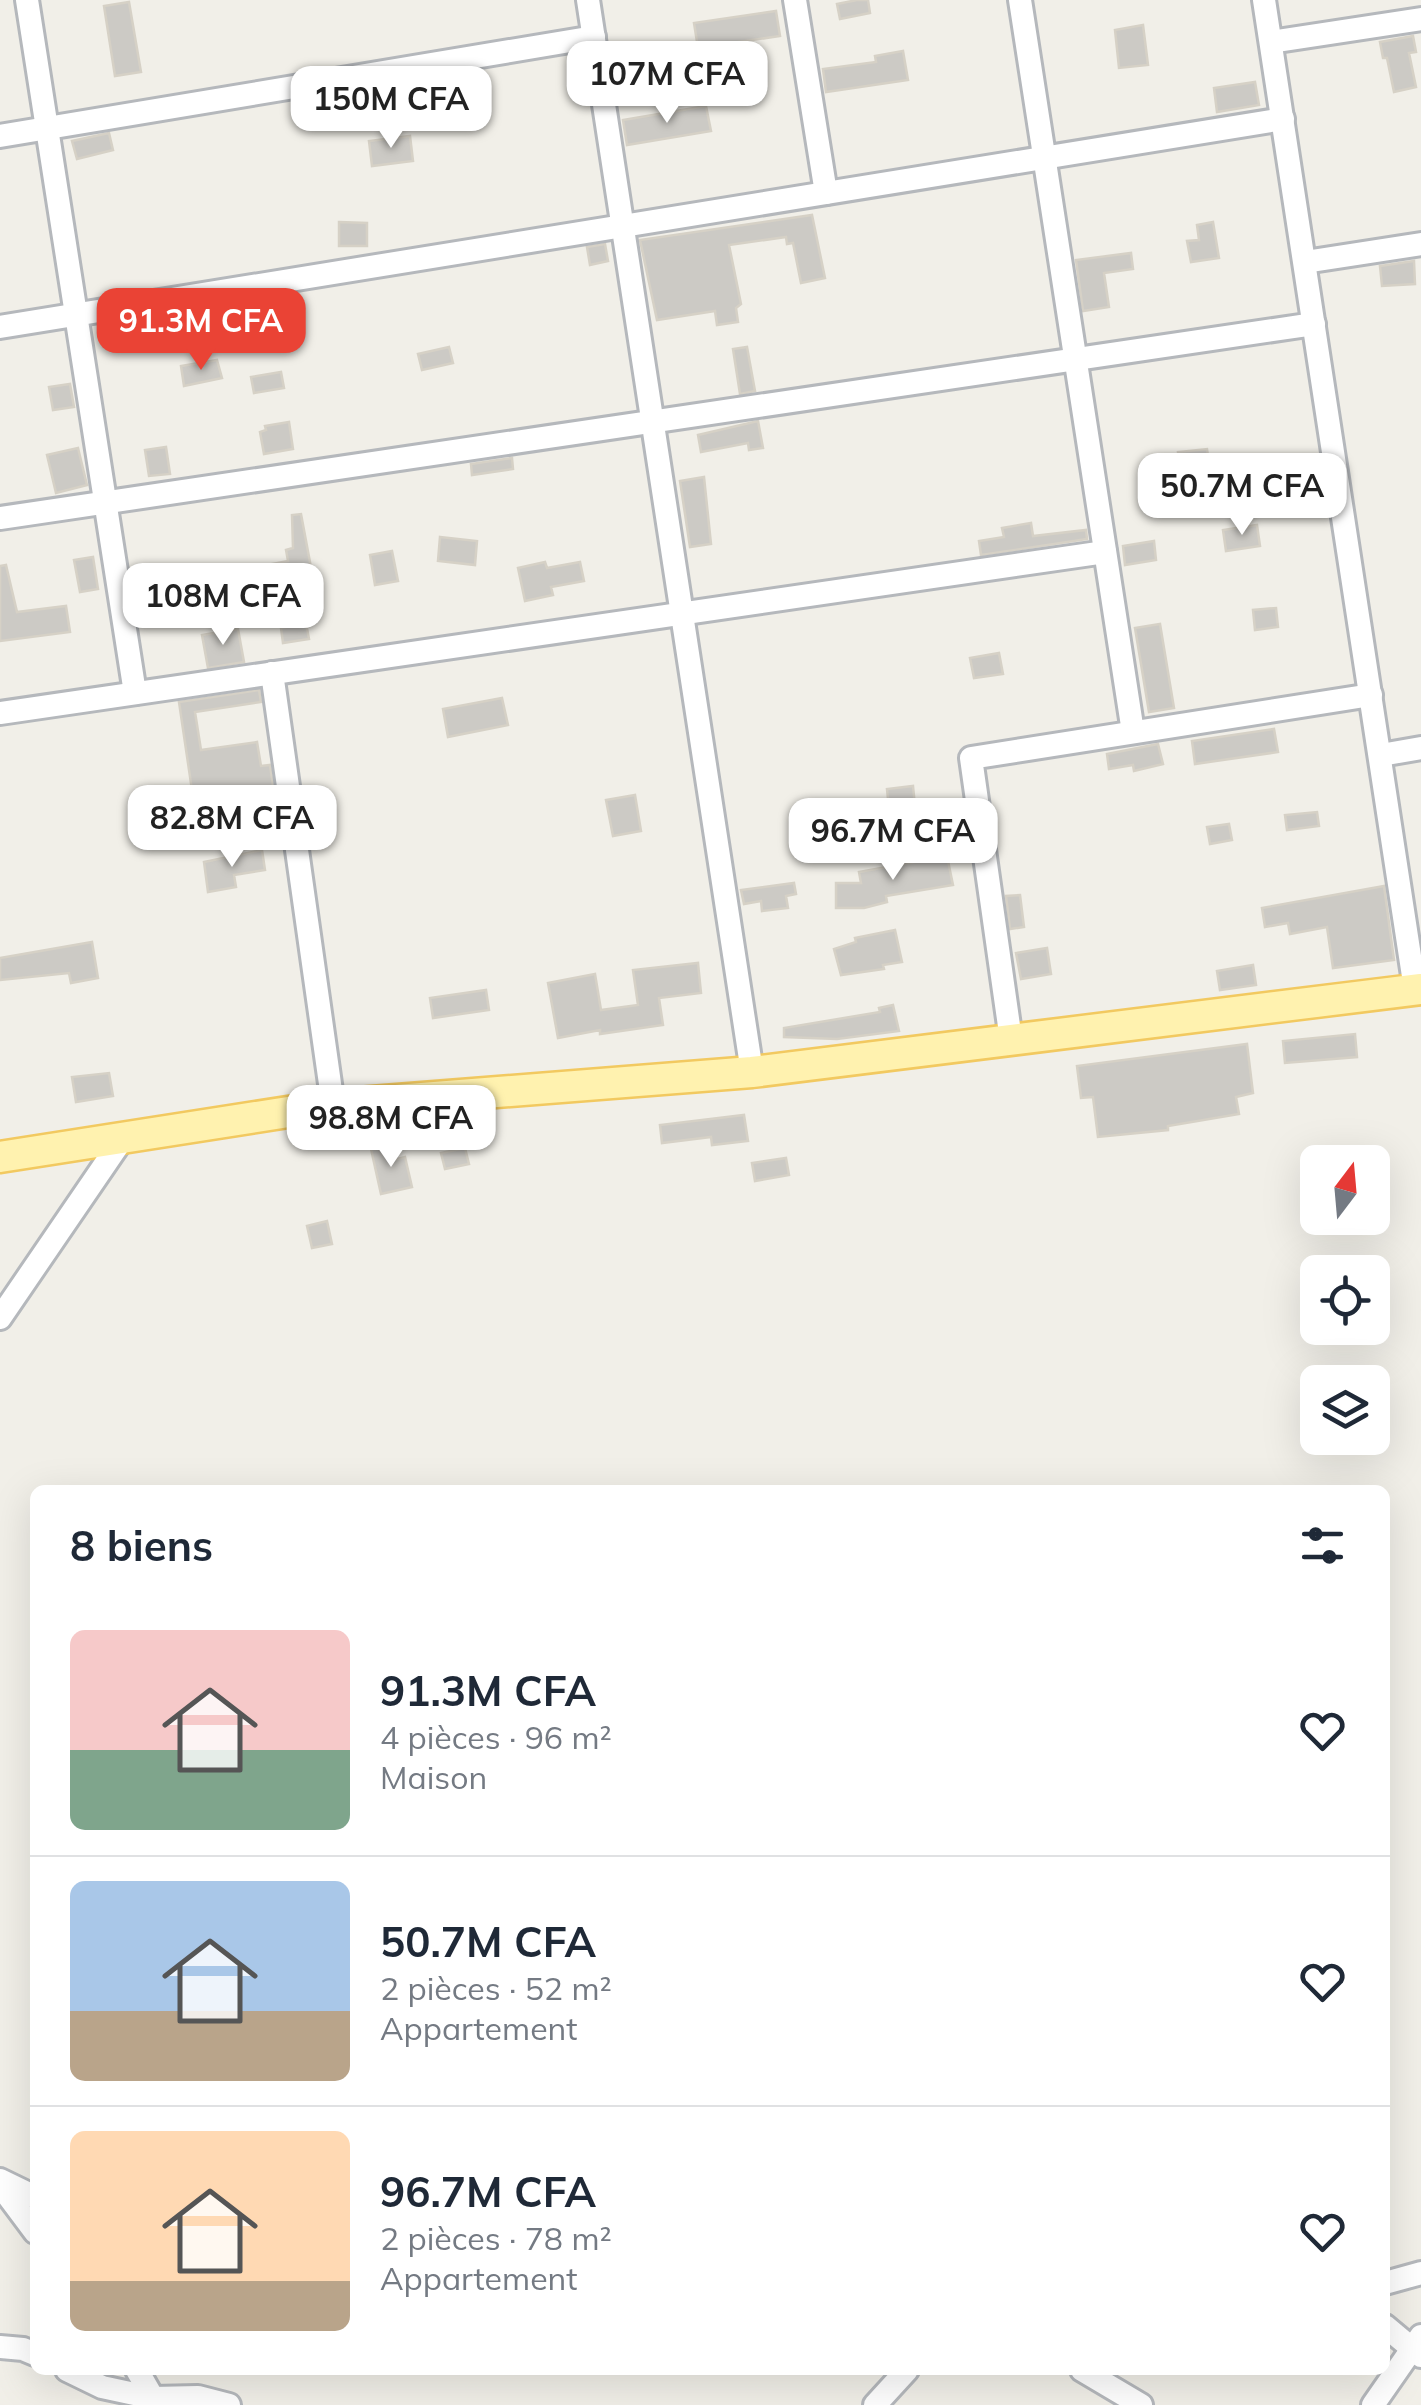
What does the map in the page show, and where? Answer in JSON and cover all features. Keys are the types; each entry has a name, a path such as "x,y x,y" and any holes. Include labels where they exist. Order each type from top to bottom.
{"main road":[{"path":"0,1157 333,1106 752,1072 1418,989"}],"street":[{"path":"27,0 135,693"},
{"path":"588,0 752,1072"},
{"path":"795,0 826,193"},
{"path":"1020,0 1133,732"},
{"path":"1264,0 1418,989"},
{"path":"1270,42 1421,19"},
{"path":"0,136 594,37"},
{"path":"0,327 1282,119"},
{"path":"1305,262 1421,244"},
{"path":"0,518 1314,324"},
{"path":"0,712 1105,552"},
{"path":"272,673 333,1106"},
{"path":"1011,1040 971,758 1371,694"},
{"path":"1381,755 1421,748"},
{"path":"0,1318 123,1138"},
{"path":"0,2182 30,2195"},
{"path":"0,2182 30,2225"},
{"path":"1390,2282 1421,2273"},
{"path":"1373,2405 1418,2347 1390,2329"},
{"path":"0,2348 30,2352"},
{"path":"76,2375 102,2388 155,2402 198,2397 229,2405"},
{"path":"139,2375 155,2402"},
{"path":"876,2405 903,2375"},
{"path":"1090,2375 1140,2405"}],"building":[{"path":"868,0 870,13 840,19 837,4"},
{"path":"129,2 141,72 115,76 104,6"},
{"path":"776,11 780,36 698,48 694,23"},
{"path":"1143,25 1148,65 1119,68 1115,30"},
{"path":"1413,36 1416,52 1409,53 1416,87 1394,92 1380,42"},
{"path":"903,51 908,80 826,92 823,69 876,62 875,56"},
{"path":"1255,82 1259,105 1217,112 1214,88"},
{"path":"706,106 711,131 627,145 623,120"},
{"path":"109,133 113,150 77,159 72,141"},
{"path":"410,136 413,161 372,166 369,141"},
{"path":"812,215 825,278 801,283 793,243 787,244 786,237 729,245 741,304 736,308 738,322 717,325 715,311 657,320 640,240"},
{"path":"339,222 367,223 367,246 339,246"},
{"path":"1213,222 1219,258 1191,262 1187,241 1199,240 1197,225"},
{"path":"605,244 608,261 590,265 587,247"},
{"path":"1131,253 1133,269 1104,273 1109,307 1083,311 1076,260"},
{"path":"1414,261 1415,284 1382,286 1380,266"},
{"path":"189,312 192,332 128,342 124,322"},
{"path":"449,347 453,363 422,370 418,354"},
{"path":"747,347 755,391 740,394 733,349"},
{"path":"217,360 222,378 184,386 181,366"},
{"path":"281,372 284,388 254,393 251,377"},
{"path":"70,384 74,407 53,410 49,387"},
{"path":"758,421 763,448 749,450 748,443 701,452 698,435"},
{"path":"289,422 293,449 264,454 260,432 266,430 265,426"},
{"path":"166,447 170,474 149,476 145,450"},
{"path":"78,448 87,485 56,493 47,455"},
{"path":"1207,449 1209,463 1180,466 1178,452"},
{"path":"512,458 513,469 472,475 471,464"},
{"path":"704,477 711,544 690,547 680,481"},
{"path":"1324,493 1327,509 1299,514 1296,498"},
{"path":"301,514 315,589 247,599 245,589 219,595 214,575 288,561 286,550 293,548 292,515"},
{"path":"1031,523 1033,536 1086,530 1087,539 981,555 979,541 1004,537 1002,528"},
{"path":"1257,525 1260,546 1226,551 1223,530"},
{"path":"440,537 477,541 475,565 438,561"},
{"path":"1154,541 1156,560 1125,565 1123,546"},
{"path":"392,551 398,581 375,585 370,555"},
{"path":"93,557 98,589 80,592 74,560"},
{"path":"545,562 547,568 580,562 584,581 551,587 553,595 525,601 518,568"},
{"path":"6,565 17,612 66,606 70,632 0,641 0,566"},
{"path":"1276,608 1278,627 1255,630 1253,610"},
{"path":"306,623 309,639 283,643 281,628"},
{"path":"1160,624 1174,708 1149,712 1135,628"},
{"path":"238,629 244,662 208,668 202,635"},
{"path":"999,653 1003,674 974,678 970,658"},
{"path":"259,690 261,702 195,712 201,750 257,742 261,766 270,765 276,807 248,809 246,787 193,797 179,702"},
{"path":"502,698 508,725 448,737 443,709"},
{"path":"1274,729 1278,752 1195,764 1192,741"},
{"path":"1158,744 1163,764 1134,771 1133,765 1109,769 1107,754"},
{"path":"913,786 915,806 889,809 887,789"},
{"path":"635,795 641,831 613,836 606,800"},
{"path":"1317,812 1319,826 1287,830 1285,815"},
{"path":"1229,824 1232,840 1210,844 1207,827"},
{"path":"262,850 265,870 234,875 236,887 208,892 204,862"},
{"path":"947,856 953,885 886,896 887,902 864,908 836,908 836,883 861,883 859,872"},
{"path":"794,883 796,894 786,896 788,908 762,911 761,901 744,904 741,890"},
{"path":"1384,886 1394,960 1333,968 1327,927 1290,934 1288,923 1265,927 1262,908"},
{"path":"1020,895 1024,927 1010,929 1006,896"},
{"path":"895,930 902,962 883,965 884,969 841,975 834,949 856,942 855,938"},
{"path":"92,942 98,978 71,983 69,973 0,980 0,958"},
{"path":"1047,948 1051,974 1021,979 1016,953"},
{"path":"698,963 701,993 659,998 663,1025 558,1038 548,983 595,974 601,1010 638,1005 633,970"},
{"path":"1253,965 1256,985 1220,990 1217,971"},
{"path":"486,990 489,1010 433,1018 430,998"},
{"path":"893,1005 899,1031 837,1039 784,1037 784,1028 880,1012 879,1008"},
{"path":"1355,1034 1357,1057 1285,1063 1283,1041"},
{"path":"1247,1044 1253,1093 1236,1097 1239,1114 1168,1126 1168,1130 1098,1137 1093,1097 1081,1098 1077,1066"},
{"path":"109,1073 113,1096 76,1102 72,1077"},
{"path":"744,1115 748,1141 712,1145 711,1137 662,1143 660,1125"},
{"path":"394,1145 397,1159 405,1157 412,1187 381,1194 371,1149"},
{"path":"465,1148 469,1164 445,1169 441,1153"},
{"path":"786,1158 789,1175 755,1181 752,1163"},
{"path":"327,1221 332,1244 312,1248 307,1226"}]}
